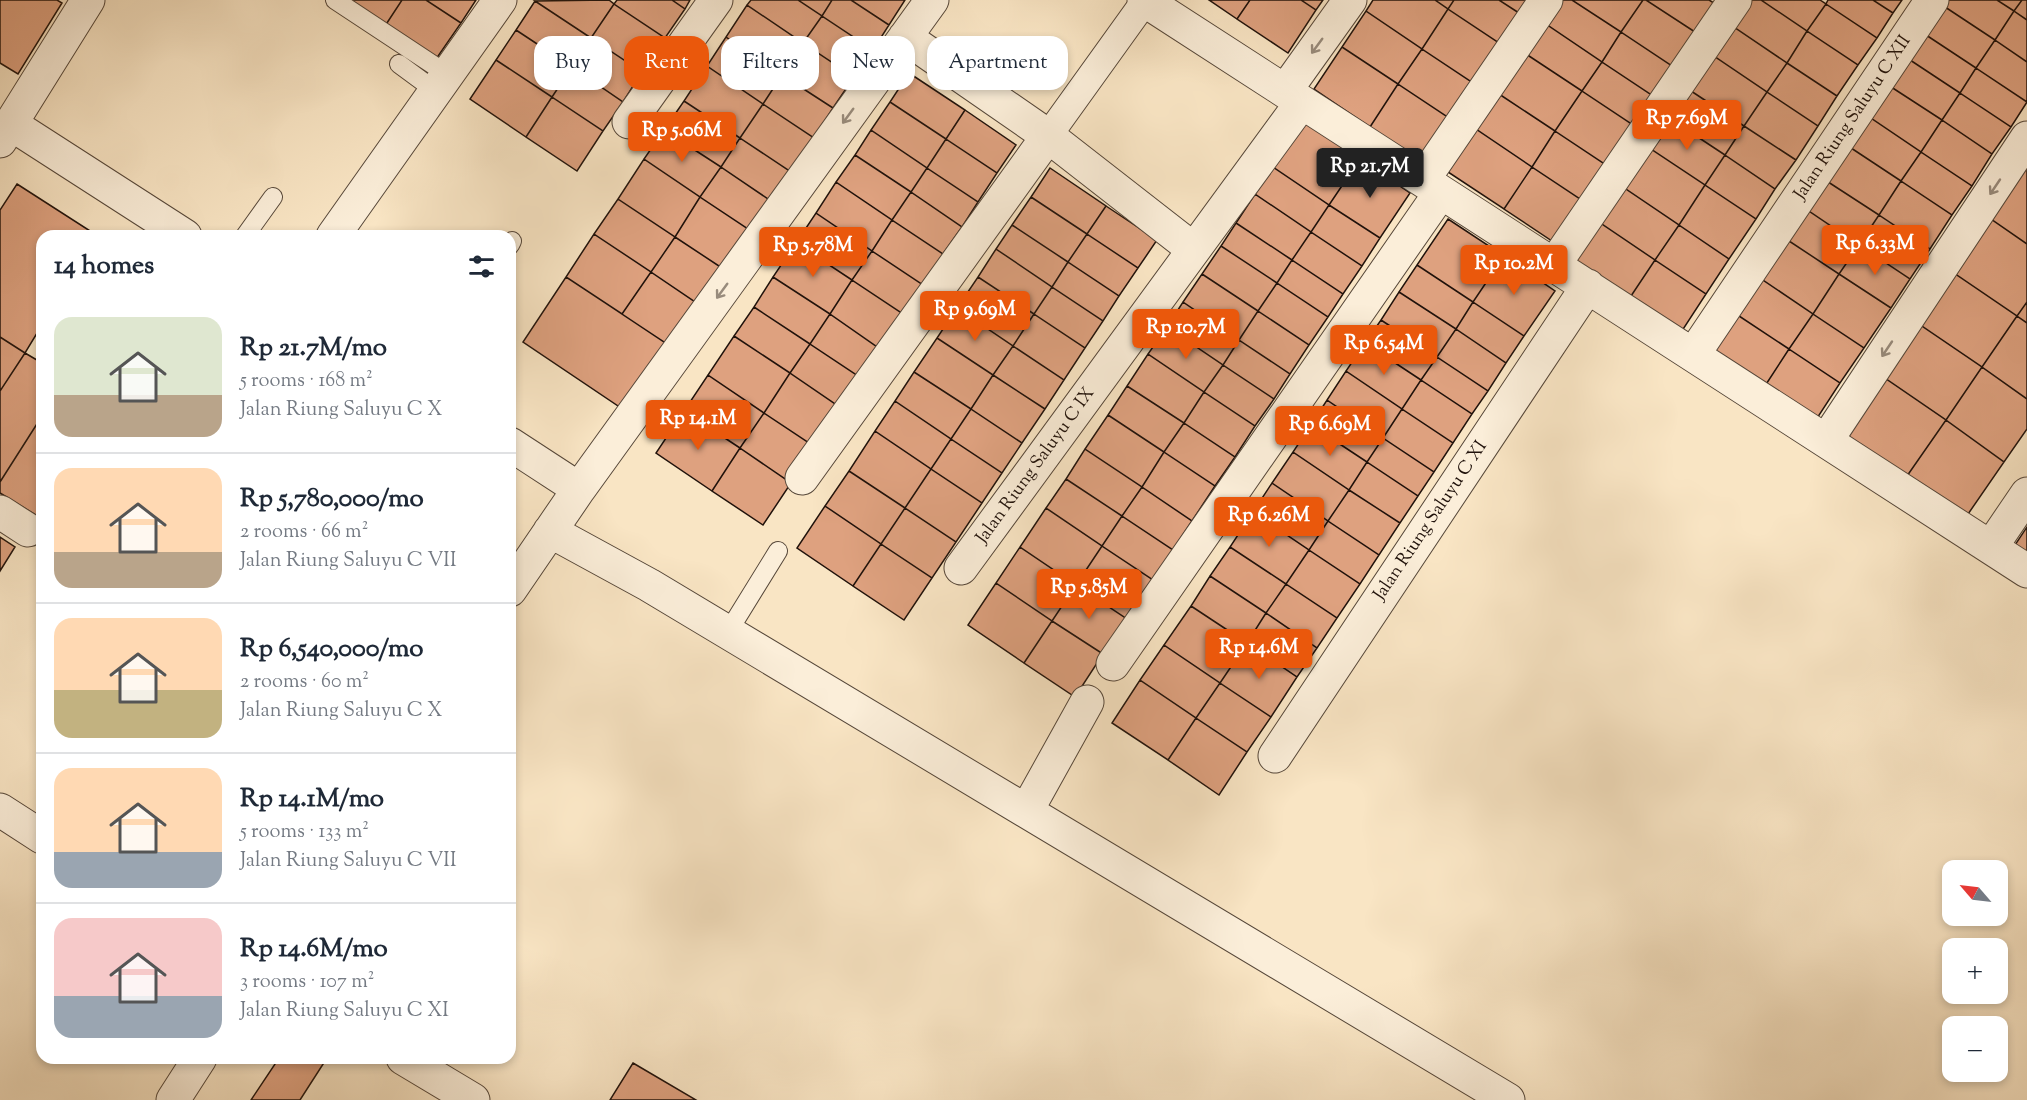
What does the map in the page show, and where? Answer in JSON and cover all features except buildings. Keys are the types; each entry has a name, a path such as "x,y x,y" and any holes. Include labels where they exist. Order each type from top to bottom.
{"street":[{"path":"4,131 88,0"},
{"path":"337,230 500,0"},
{"path":"629,123 716,0"},
{"path":"906,36 932,0"},
{"path":"802,478 1145,0 2027,571"},
{"name":"Jalan Riung Saluyu C IX","path":"961,568 1193,249 1294,97 1350,0"},
{"path":"1113,664 1432,186 1546,0"},
{"path":"1554,265 1735,0"},
{"name":"Jalan Riung Saluyu C XII","path":"1693,355 1932,0"},
{"path":"915,44 1047,136 1193,249"},
{"path":"516,581 579,489 867,90"},
{"path":"0,92 4,131"},
{"path":"4,131 175,230"},
{"path":"1826,441 2027,138"},
{"name":"Jalan Riung Saluyu C XI","path":"1275,756 1588,286"},
{"path":"516,448 579,489"},
{"path":"1991,547 2027,494"},
{"path":"0,512 28,530"},
{"path":"550,531 634,576 1028,810 1508,1100"},
{"path":"1028,810 1088,702"},
{"path":"0,810 36,833"},
{"path":"173,1100 196,1064"},
{"path":"413,1064 473,1100"}],"lane":[{"path":"335,0 442,83"},
{"path":"399,64 442,83"},
{"path":"249,230 273,197"},
{"path":"728,632 778,551"}]}
